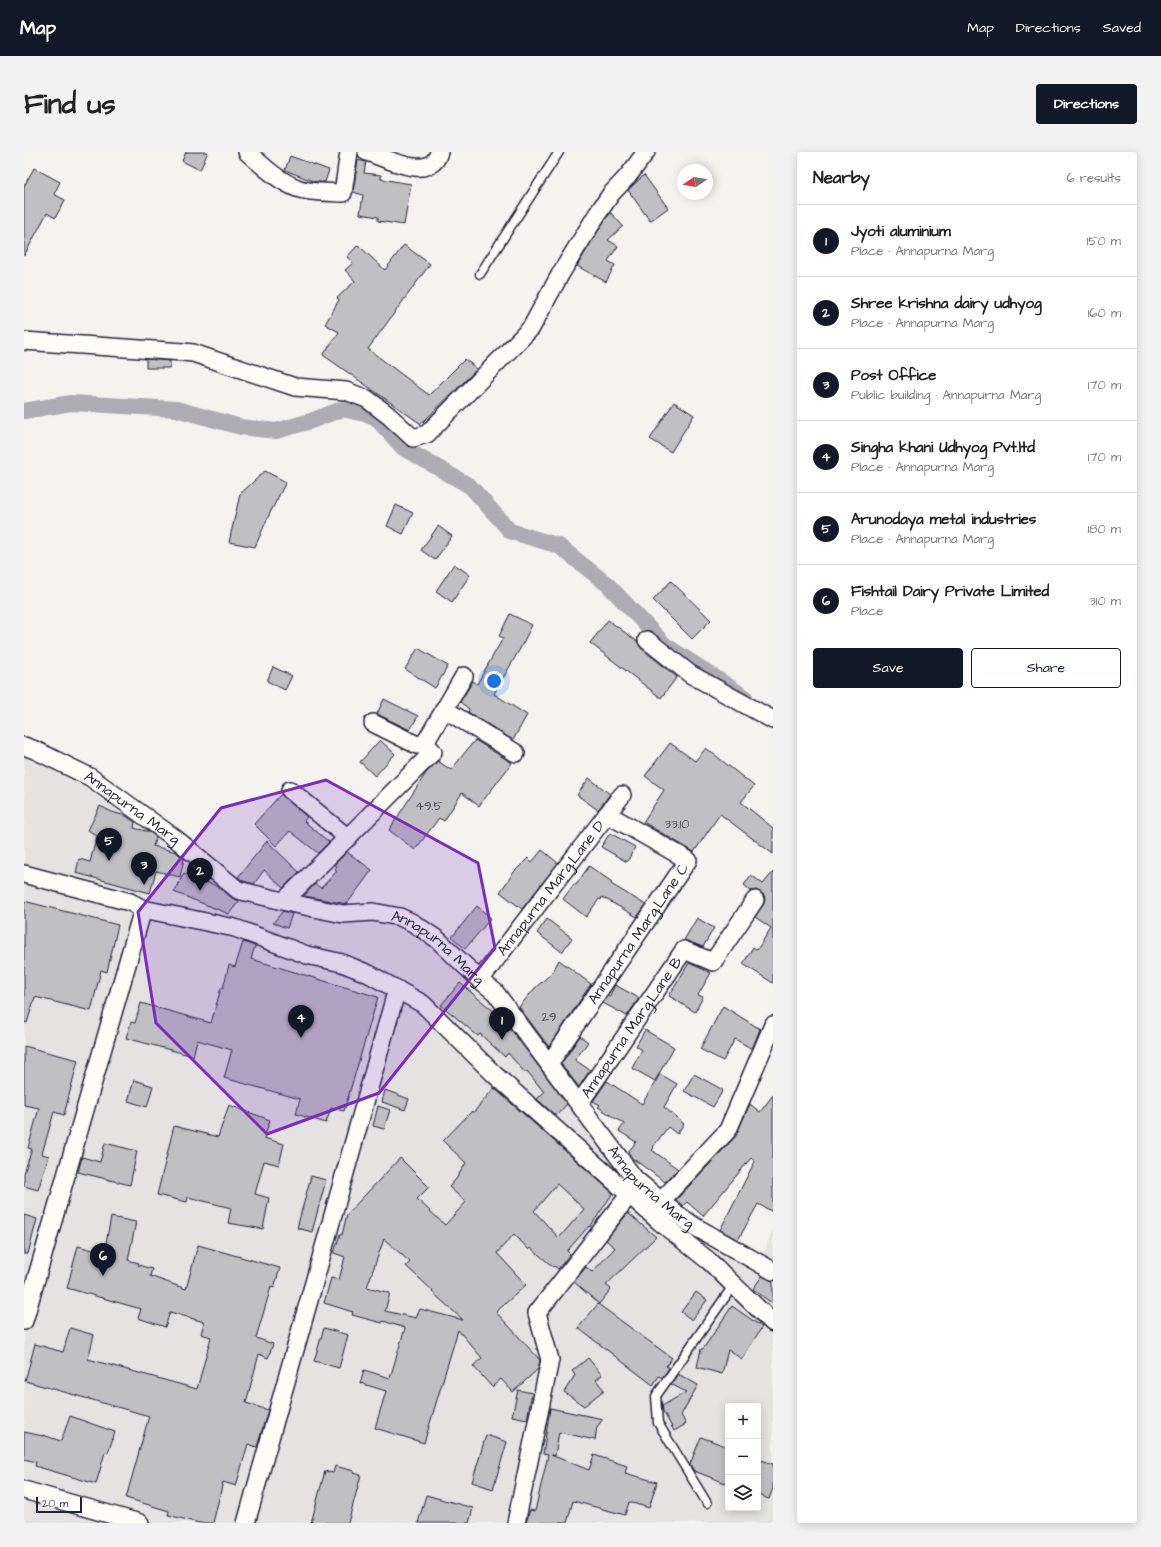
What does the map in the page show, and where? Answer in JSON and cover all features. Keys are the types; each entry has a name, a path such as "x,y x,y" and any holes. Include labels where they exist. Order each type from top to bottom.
{"street":[{"path":"247,152 275,175 288,184 299,189 343,193 349,152"},
{"path":"367,152 406,166 427,167 437,159 439,152"},
{"path":"24,341 156,349 193,353 295,387 346,391 367,399 388,415 413,438 427,434 531,328 561,272 598,213 611,194 628,176 646,152"},
{"path":"647,640 690,674 773,720"},
{"path":"373,723 417,745 425,743 464,676"},
{"path":"444,710 516,753"},
{"path":"284,901 433,752 425,743"},
{"name":"Annapurna Marg","path":"24,746 90,777 176,840 238,890 343,914 373,912 400,917 413,923 437,939 480,980 495,992 635,1179 662,1200 674,1212 694,1226 773,1271"},
{"path":"290,790 348,838"},
{"name":"Annapurna Marg,Lane D","path":"480,980 622,795"},
{"name":"Annapurna Marg,Lane C","path":"548,1064 688,860 607,814"},
{"path":"24,874 130,902 144,909 235,928 308,955 342,964 369,974 423,1004 495,1075 660,1222 709,1261 733,1286 773,1323"},
{"name":"Annapurna Marg,Lane B","path":"579,1104 684,950 713,962 755,900"},
{"path":"24,1321 144,909"},
{"path":"246,1523 397,990"},
{"path":"662,1200 728,1130 773,1025"},
{"path":"516,1523 550,1360 537,1313 630,1194"},
{"path":"24,1490 140,1523"}],"lane":[{"path":"480,274 559,152"},
{"path":"707,1503 658,1423 656,1396 733,1286"}],"highlighted area":[{"path":"326,780 478,863 495,948 379,1093 267,1134 156,1023 138,912 221,808"}],"shaded area":[{"path":"24,749 89,780 235,896 400,920 464,971 533,1049 611,1160 773,1275 773,1523 24,1523","holes":["259,961 378,997 344,1111 224,1078"]},
{"path":"773,1230 773,1263 762,1257"}],"building":[{"path":"186,152 208,152 200,170 182,161"},
{"path":"290,156 329,170 325,182 315,182 285,170"},
{"path":"358,160 366,162 364,173 381,175 381,179 411,184 404,225 378,221 378,217 360,214 363,195 353,192"},
{"path":"34,168 60,182 54,194 65,200 55,218 47,213 24,256 24,186"},
{"path":"644,175 668,208 650,221 628,190"},
{"path":"611,213 623,226 608,240 618,246 608,261 615,265 606,282 577,266 606,218"},
{"path":"358,245 385,270 404,245 430,264 368,349 429,395 465,359 477,369 421,424 323,355 339,332 325,324 339,300 337,298 355,281 345,270 353,263 347,257"},
{"path":"146,359 170,361 170,368 146,368"},
{"path":"674,402 694,415 671,452 650,439"},
{"path":"265,471 286,482 255,547 229,542 240,494"},
{"path":"396,505 413,513 403,534 387,526"},
{"path":"438,526 452,536 435,560 421,550"},
{"path":"454,564 470,575 452,602 436,591"},
{"path":"671,581 711,620 692,639 653,600"},
{"path":"510,614 532,625 494,694 527,715 513,740 468,712 469,709 460,702 473,681 477,684 503,638 499,636"},
{"path":"608,620 638,642 641,648 677,677 661,698 590,643"},
{"path":"418,648 448,666 435,688 405,669"},
{"path":"273,667 292,676 285,690 267,681"},
{"path":"384,699 418,716 410,730 377,714"},
{"path":"380,740 395,754 375,776 360,762"},
{"path":"475,740 512,763 479,806 462,793 444,821 439,818 415,850 389,830 426,773 438,761 451,770"},
{"path":"670,743 695,761 706,748 754,786 741,802 773,828 773,854 720,814 694,852 643,822 664,790 645,776"},
{"path":"589,778 610,794 598,810 577,795"},
{"path":"281,794 307,817 304,821 329,842 318,853 290,831 276,846 254,824"},
{"path":"100,806 112,812 126,816 135,822 134,828 150,832 156,837 153,846 176,852 184,859 180,877 156,871 150,893 76,873 79,859 90,862 97,836 88,830"},
{"path":"610,833 635,847 627,862 601,847"},
{"path":"267,841 299,872 283,888 264,870 254,884 243,881 238,877"},
{"path":"542,850 558,863 522,909 500,892 514,872 528,858 532,862"},
{"path":"347,852 372,870 347,904 304,896 315,884 321,888 337,871 335,869 337,866 334,865"},
{"path":"589,866 612,882 611,884 646,905 637,917 602,897 586,917 563,899 574,884 576,885"},
{"path":"773,872 773,983 743,964 753,947 757,950 771,928 755,917 763,905 765,900 764,895 756,890 751,891 744,885 751,875 763,884"},
{"path":"184,873 219,887 232,898 239,901 229,914 174,892"},
{"path":"24,901 118,925 107,972 101,970 91,1011 35,997 27,1023 24,1022"},
{"path":"477,906 491,918 465,949 452,937"},
{"path":"283,911 292,914 287,928 273,923"},
{"path":"697,918 714,928 703,947 684,940"},
{"path":"547,919 572,938 562,952 537,933"},
{"path":"243,942 255,946 251,959 378,997 344,1111 331,1108 326,1123 296,1114 300,1099 224,1078 232,1050 197,1040 193,1056 126,1038 131,1022 135,1023 141,1003 211,1023 229,965 235,967"},
{"path":"559,960 591,984 549,1047 519,1007 535,988 552,973"},
{"path":"689,963 711,973 698,995 703,997 695,1012 669,996"},
{"path":"460,983 503,1019 567,1104 556,1116 537,1099 544,1092 527,1071 525,1073 508,1053 505,1057 480,1034 478,1036 441,1005"},
{"path":"615,985 639,998 627,1016 603,1003 607,996 609,997"},
{"path":"723,1006 760,1029 752,1049 735,1039 723,1061 700,1049"},
{"path":"645,1030 674,1047 655,1081 632,1068 642,1050 636,1046"},
{"path":"580,1036 588,1042 575,1060 590,1070 579,1087 561,1064"},
{"path":"24,1046 78,1060 64,1115 54,1112 42,1154 49,1156 38,1190 24,1186 24,1173 32,1149 28,1148 39,1108 24,1105"},
{"path":"660,1074 677,1084 664,1107 684,1124 677,1134 668,1127 652,1150 678,1169 665,1182 632,1158 628,1152 636,1142 619,1131 624,1124 598,1107 600,1105 593,1101 607,1081 642,1104"},
{"path":"694,1074 723,1090 713,1107 684,1091"},
{"path":"134,1080 153,1086 147,1107 128,1101"},
{"path":"494,1088 613,1193 590,1227 589,1226 567,1251 570,1254 558,1269 554,1266 553,1267 531,1248 529,1250 514,1234 497,1253 526,1285 496,1312 540,1360 538,1369 513,1392 501,1379 492,1387 473,1366 482,1358 458,1330 424,1443 375,1428 386,1391 360,1383 364,1370 390,1378 405,1328 383,1321 382,1323 352,1315 353,1312 324,1303 331,1278 339,1280 345,1257 334,1253 340,1234 342,1235 347,1214 400,1158 429,1187 417,1199 445,1225 466,1202 449,1187 466,1163 443,1141 472,1111 473,1113","holes":["557,1184 584,1209 559,1238 534,1211","384,1239 410,1262 406,1266 463,1320 420,1309 416,1318 385,1311 390,1293 367,1287"]},
{"path":"385,1090 409,1099 405,1110 382,1102"},
{"path":"773,1095 773,1212 758,1204 738,1240 720,1230 755,1161 751,1158 703,1216 687,1202 683,1206 676,1200 735,1137 750,1104 760,1112"},
{"path":"229,1105 270,1120 264,1138 284,1144 279,1165 264,1161 255,1194 269,1198 263,1229 228,1223 231,1208 188,1197 187,1202 157,1195 174,1126 218,1137"},
{"path":"378,1106 390,1110 384,1129 373,1126"},
{"path":"105,1143 137,1151 130,1185 78,1172 82,1157 100,1162"},
{"path":"311,1176 326,1180 312,1232 297,1228"},
{"path":"628,1213 656,1237 606,1285 611,1289 599,1304 574,1282 586,1267 592,1272 615,1248 606,1240"},
{"path":"24,1215 37,1219 28,1254 24,1254"},
{"path":"111,1217 136,1222 128,1260 152,1269 150,1276 186,1289 198,1245 280,1268 274,1288 271,1287 256,1338 273,1344 268,1358 259,1354 246,1403 268,1410 257,1447 248,1444 236,1486 223,1482 213,1523 199,1523 168,1515 169,1511 126,1498 149,1416 25,1381 35,1344 63,1352 70,1328 94,1335 88,1359 197,1389 211,1337 201,1334 204,1322 170,1312 165,1327 138,1318 141,1309 67,1288 78,1246 104,1253"},
{"path":"762,1276 773,1281 773,1304 753,1289"},
{"path":"696,1292 707,1300 692,1320 681,1312"},
{"path":"598,1304 672,1358 666,1366 669,1368 662,1378 659,1376 653,1385 578,1328"},
{"path":"732,1306 762,1327 742,1359 728,1350 722,1374 697,1367 701,1349 703,1349"},
{"path":"324,1328 348,1335 339,1368 314,1361"},
{"path":"588,1358 602,1375 596,1380 604,1390 584,1406 564,1392 575,1375 572,1371"},
{"path":"678,1374 698,1385 681,1415 686,1424 674,1431 663,1411 662,1406 686,1392 671,1384"},
{"path":"518,1390 532,1393 527,1419 512,1416"},
{"path":"550,1408 603,1419 597,1427 595,1440 559,1432 555,1456 551,1455 589,1470 594,1455 627,1466 625,1473 657,1482 649,1508 629,1502 625,1515 573,1501 567,1523 526,1523 530,1510 535,1511 548,1455 543,1454"},
{"path":"70,1416 115,1432 108,1453 105,1452 96,1484 35,1466 36,1462 24,1459 24,1432 43,1435 61,1441"},
{"path":"486,1435 507,1442 493,1489 472,1482"},
{"path":"701,1437 725,1446 725,1483 694,1471 690,1464"},
{"path":"761,1460 773,1464 773,1488 769,1499 761,1496"},
{"path":"335,1466 354,1471 353,1473 361,1475 348,1523 311,1523 325,1471 333,1473"},
{"path":"426,1495 473,1508 469,1523 418,1523"}],"waterway":[{"path":"24,411 71,403 176,409 241,427 276,431 311,421 342,409 374,416 403,448 470,486 510,531 559,546 608,585 665,645 745,697"}],"place":[{"name":"Arunodaya metal industries","path":"109,861"},
{"name":"Post Office","path":"144,885"},
{"name":"Shree krishna dairy udhyog","path":"200,891"},
{"name":"Singha khani Udhyog Pvt.ltd","path":"301,1038"},
{"name":"Jyoti aluminium","path":"502,1040"},
{"name":"Fishtail Dairy Private Limited","path":"103,1276"}]}
